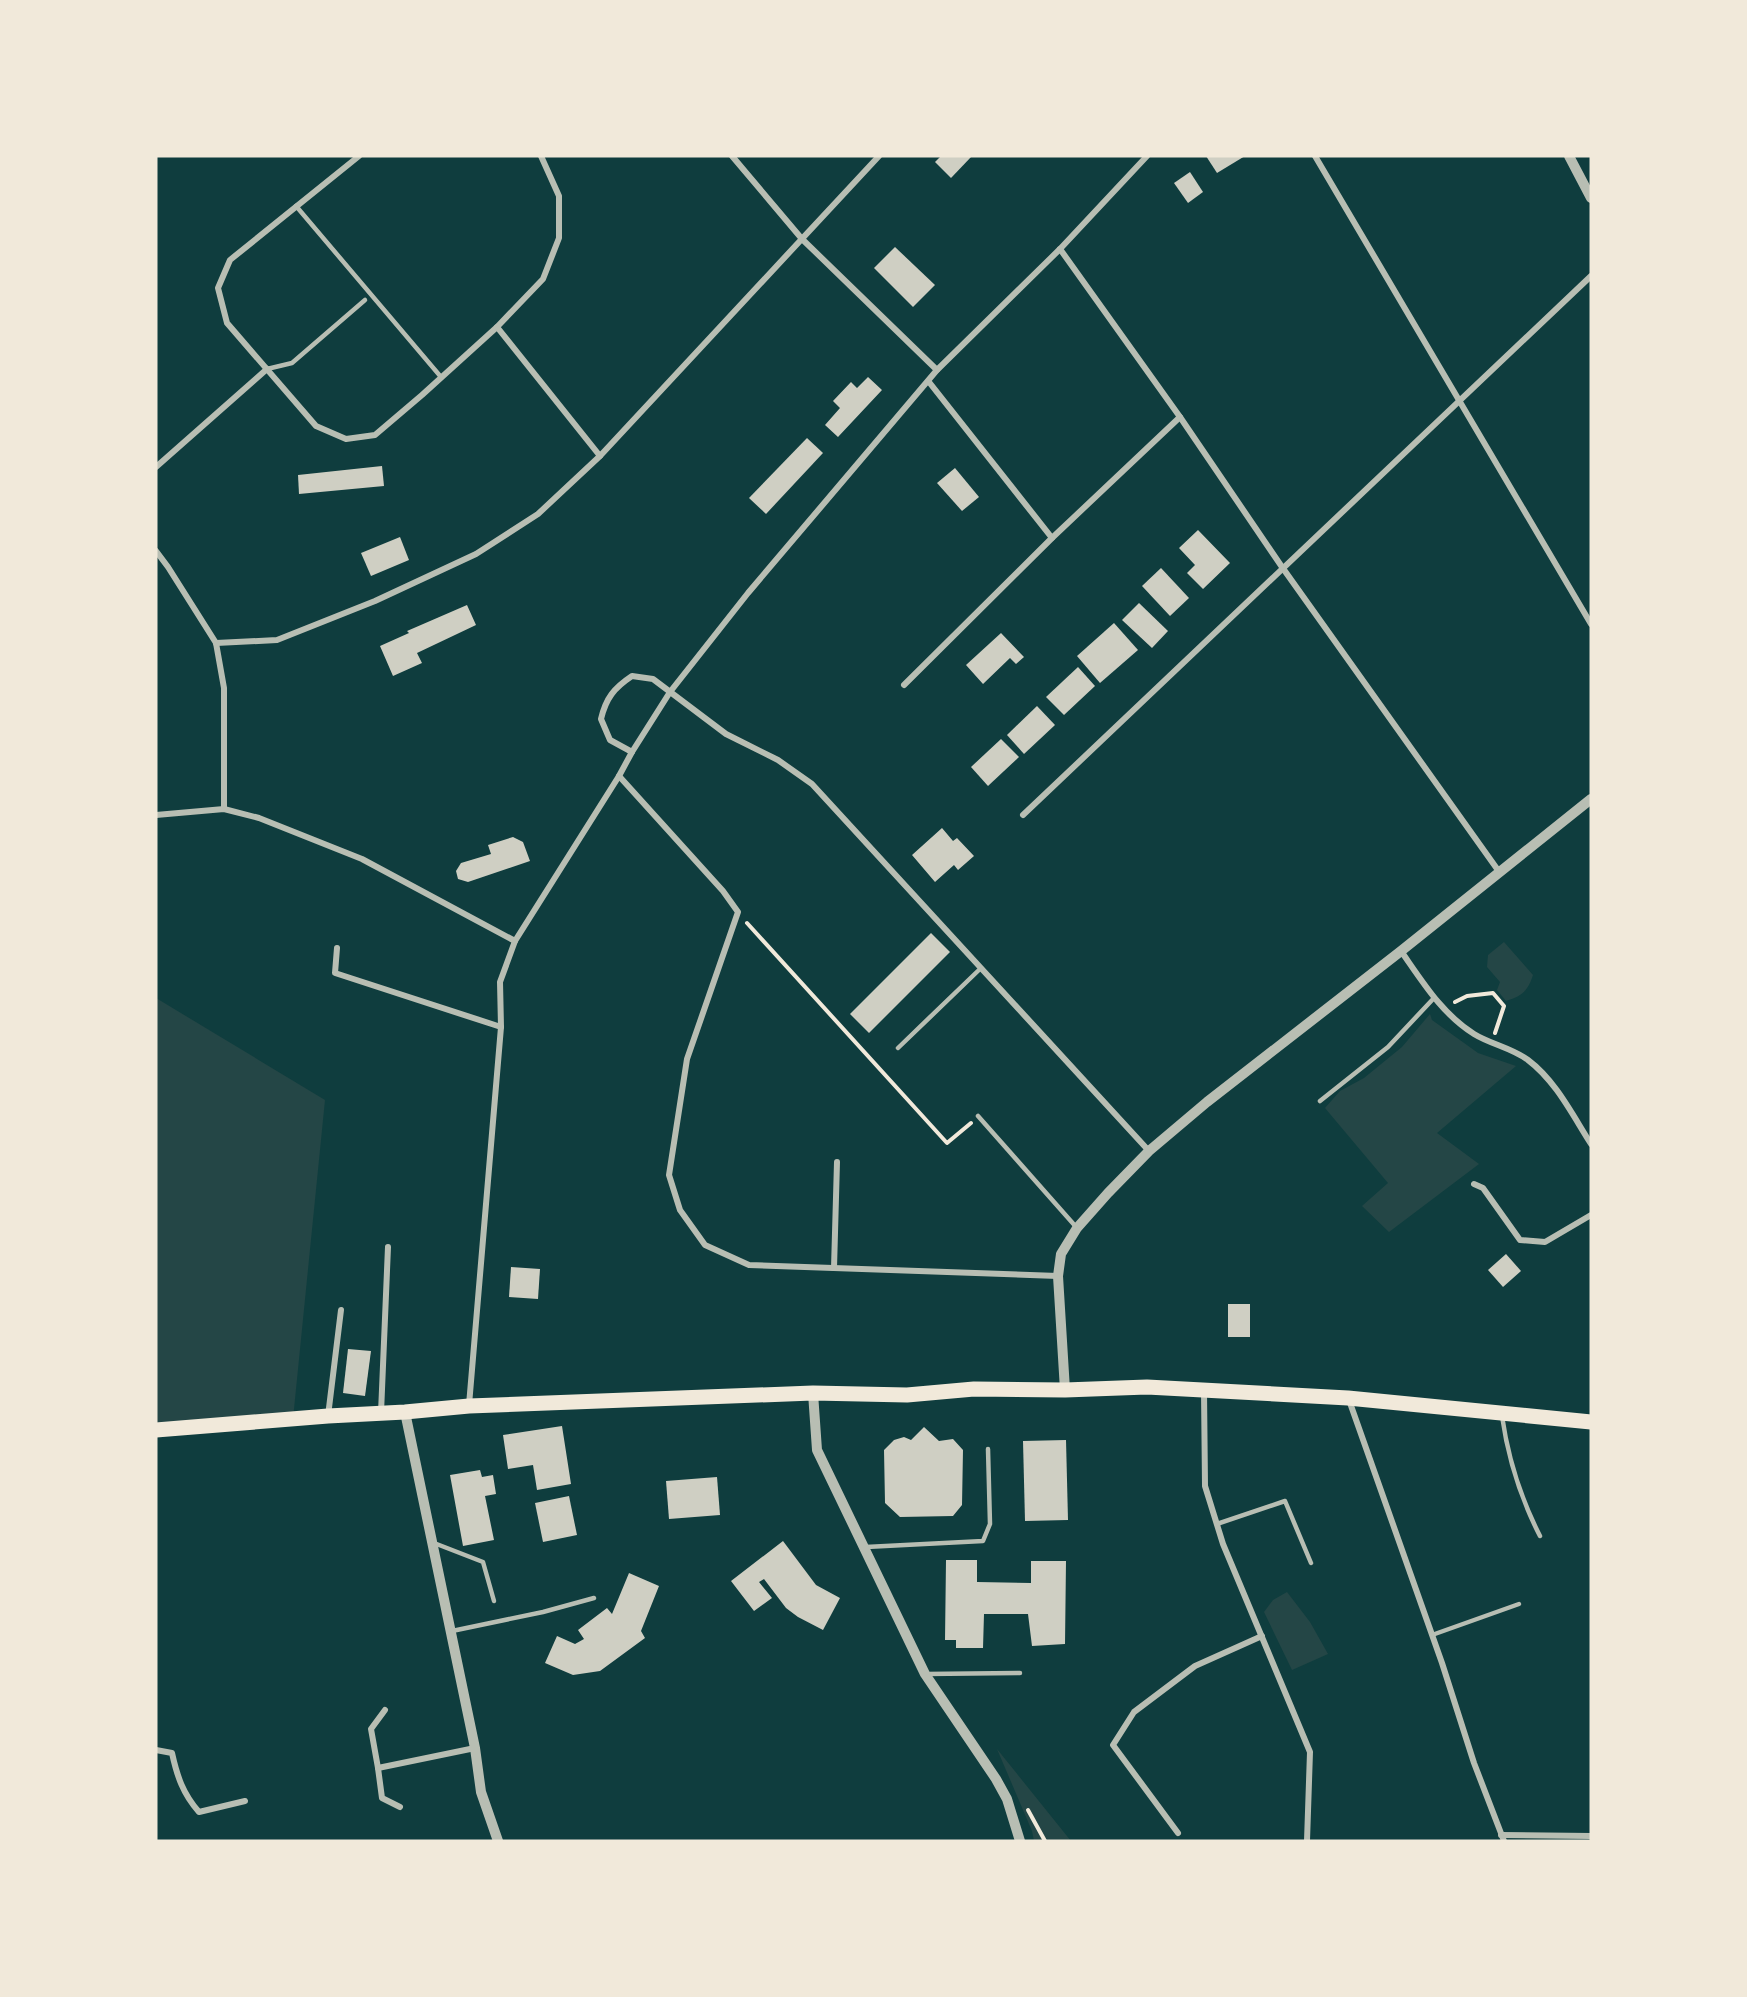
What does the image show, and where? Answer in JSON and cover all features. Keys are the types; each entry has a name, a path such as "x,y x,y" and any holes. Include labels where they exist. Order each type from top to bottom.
{"main road":[{"path":"156,1430 469,1406 813,1393 907,1395 974,1389 1065,1390 1147,1387 1348,1398 1591,1422"}],"street":[{"path":"359,156 350,159 230,260 218,288 227,323 316,426 346,440 375,435 497,327 543,279 559,238 559,196 541,156"},
{"path":"732,156 802,239 938,370"},
{"path":"216,643 277,640 375,601 476,554 538,514 600,456 879,156"},
{"path":"469,1406 501,1027 500,982 515,941 670,692 748,593 938,370 1060,249 1147,156"},
{"path":"1316,156 1591,624"},
{"path":"1569,156 1591,198"},
{"path":"1060,249 1180,417 1282,567 1500,873"},
{"path":"1023,815 1591,276"},
{"path":"497,327 600,456"},
{"path":"156,467 267,369"},
{"path":"929,382 1052,538"},
{"path":"904,685 1052,538 1180,417"},
{"path":"156,551 216,643 224,688 224,809"},
{"path":"632,752 610,740 601,719 605,705 617,686 632,676 653,679 726,734 778,760 812,784 1149,1151"},
{"path":"619,776 723,891 738,912 687,1059 669,1175 680,1210 705,1245 749,1265 1058,1276"},
{"path":"1065,1390 1058,1276 1061,1254 1077,1228 1108,1193 1149,1151 1207,1102 1591,799"},
{"path":"156,815 224,809 259,818 362,859 515,941"},
{"path":"337,948 335,973 501,1027"},
{"path":"1401,951 1443,1008 1474,1034 1527,1060 1554,1086 1591,1144"},
{"path":"834,1268 837,1162"},
{"path":"1474,1184 1483,1188 1520,1240 1545,1242 1591,1215"},
{"path":"381,1413 388,1247"},
{"path":"327,1416 341,1310"},
{"path":"1204,1390 1205,1486 1223,1544 1310,1752 1307,1841"},
{"path":"813,1393 817,1449 925,1674 1007,1799 1020,1841"},
{"path":"1348,1398 1502,1838 1591,1836"},
{"path":"405,1412 475,1748 481,1792 498,1841"},
{"path":"1178,1833 1113,1745 1134,1712 1195,1666 1262,1636"},
{"path":"385,1710 371,1729 382,1798 400,1807"},
{"path":"378,1768 475,1748"},
{"path":"156,1750 172,1753 177,1776 187,1799 199,1812 245,1802"}],"lane":[{"path":"296,206 441,377"},
{"path":"267,369 292,363 365,300"},
{"path":"898,1048 981,968"},
{"path":"1320,1101 1388,1047 1434,998"},
{"path":"978,1116 1077,1228"},
{"path":"1502,1413 1510,1456 1528,1512 1540,1536"},
{"path":"863,1547 983,1541 990,1524 988,1449"},
{"path":"1217,1524 1285,1501 1311,1563"},
{"path":"432,1542 483,1562 494,1601"},
{"path":"450,1631 543,1612 594,1598"},
{"path":"1432,1635 1520,1604"},
{"path":"925,1674 1020,1672"}],"path":[{"path":"738,912 947,1143 978,1116"},
{"path":"1443,1008 1467,996 1493,993 1504,1006 1491,1042"}],"shaded area":[{"path":"1504,942 1533,975 1524,992 1506,1001 1497,990 1500,982 1487,967 1488,955"},
{"path":"156,998 325,1100 293,1419 156,1430"},
{"path":"1430,1014 1432,1020 1478,1053 1516,1066 1437,1133 1479,1164 1389,1232 1362,1206 1388,1183 1325,1108 1340,1091 1364,1078 1402,1047"},
{"path":"1287,1592 1310,1622 1328,1654 1292,1670 1264,1612 1273,1600"},
{"path":"997,1749 1071,1841 1034,1841 1032,1831"}],"building":[{"path":"941,156 972,156 951,178 935,162"},
{"path":"1206,156 1245,156 1217,173"},
{"path":"1190,172 1203,192 1188,203 1174,183"},
{"path":"895,247 935,285 913,307 874,268"},
{"path":"868,377 882,390 838,437 825,425 840,408 833,401 851,382 857,388"},
{"path":"807,438 823,453 766,514 749,498"},
{"path":"382,466 384,486 299,494 298,475"},
{"path":"955,468 979,497 962,511 937,483"},
{"path":"1198,530 1230,563 1203,589 1187,573 1195,565 1179,548"},
{"path":"400,537 409,560 371,576 361,553"},
{"path":"1161,568 1189,598 1170,616 1142,586"},
{"path":"1139,603 1168,631 1152,648 1122,620"},
{"path":"467,605 476,625 417,653 422,663 393,676 380,646 409,633 407,631"},
{"path":"1114,623 1138,650 1100,683 1077,656"},
{"path":"1001,633 1024,657 1016,664 1010,658 983,684 966,665"},
{"path":"1078,667 1095,686 1064,715 1046,697"},
{"path":"1037,706 1055,725 1024,754 1007,735"},
{"path":"1001,739 1019,757 988,786 971,767"},
{"path":"942,828 953,841 957,838 974,856 958,870 954,865 935,882 912,855"},
{"path":"513,837 523,842 530,861 468,882 458,879 456,871 461,863 491,854 488,845"},
{"path":"931,933 950,952 869,1033 850,1014"},
{"path":"1506,1254 1521,1271 1503,1287 1488,1270"},
{"path":"511,1267 540,1269 538,1299 509,1297"},
{"path":"1228,1304 1250,1304 1250,1337 1228,1337"},
{"path":"348,1349 371,1351 365,1396 343,1393"},
{"path":"562,1426 571,1484 537,1490 533,1465 508,1469 503,1435"},
{"path":"924,1427 939,1441 953,1439 963,1450 962,1505 953,1516 900,1517 885,1503 884,1450 894,1440 904,1437 911,1440"},
{"path":"1066,1440 1068,1520 1025,1521 1023,1441"},
{"path":"480,1470 482,1477 493,1475 496,1494 485,1496 494,1540 463,1546 450,1475"},
{"path":"717,1477 720,1515 669,1519 666,1481"},
{"path":"569,1496 577,1535 543,1542 535,1503"},
{"path":"783,1541 816,1585 840,1598 823,1630 786,1608 764,1579 759,1582 772,1598 754,1611 731,1581"},
{"path":"946,1560 977,1560 977,1582 1031,1583 1031,1561 1066,1561 1065,1644 1032,1646 1028,1614 984,1614 983,1648 956,1648 956,1640 945,1640"},
{"path":"629,1573 659,1586 641,1631 645,1638 600,1671 573,1675 545,1663 557,1636 575,1644 584,1639 578,1630 607,1608 612,1614"}]}
